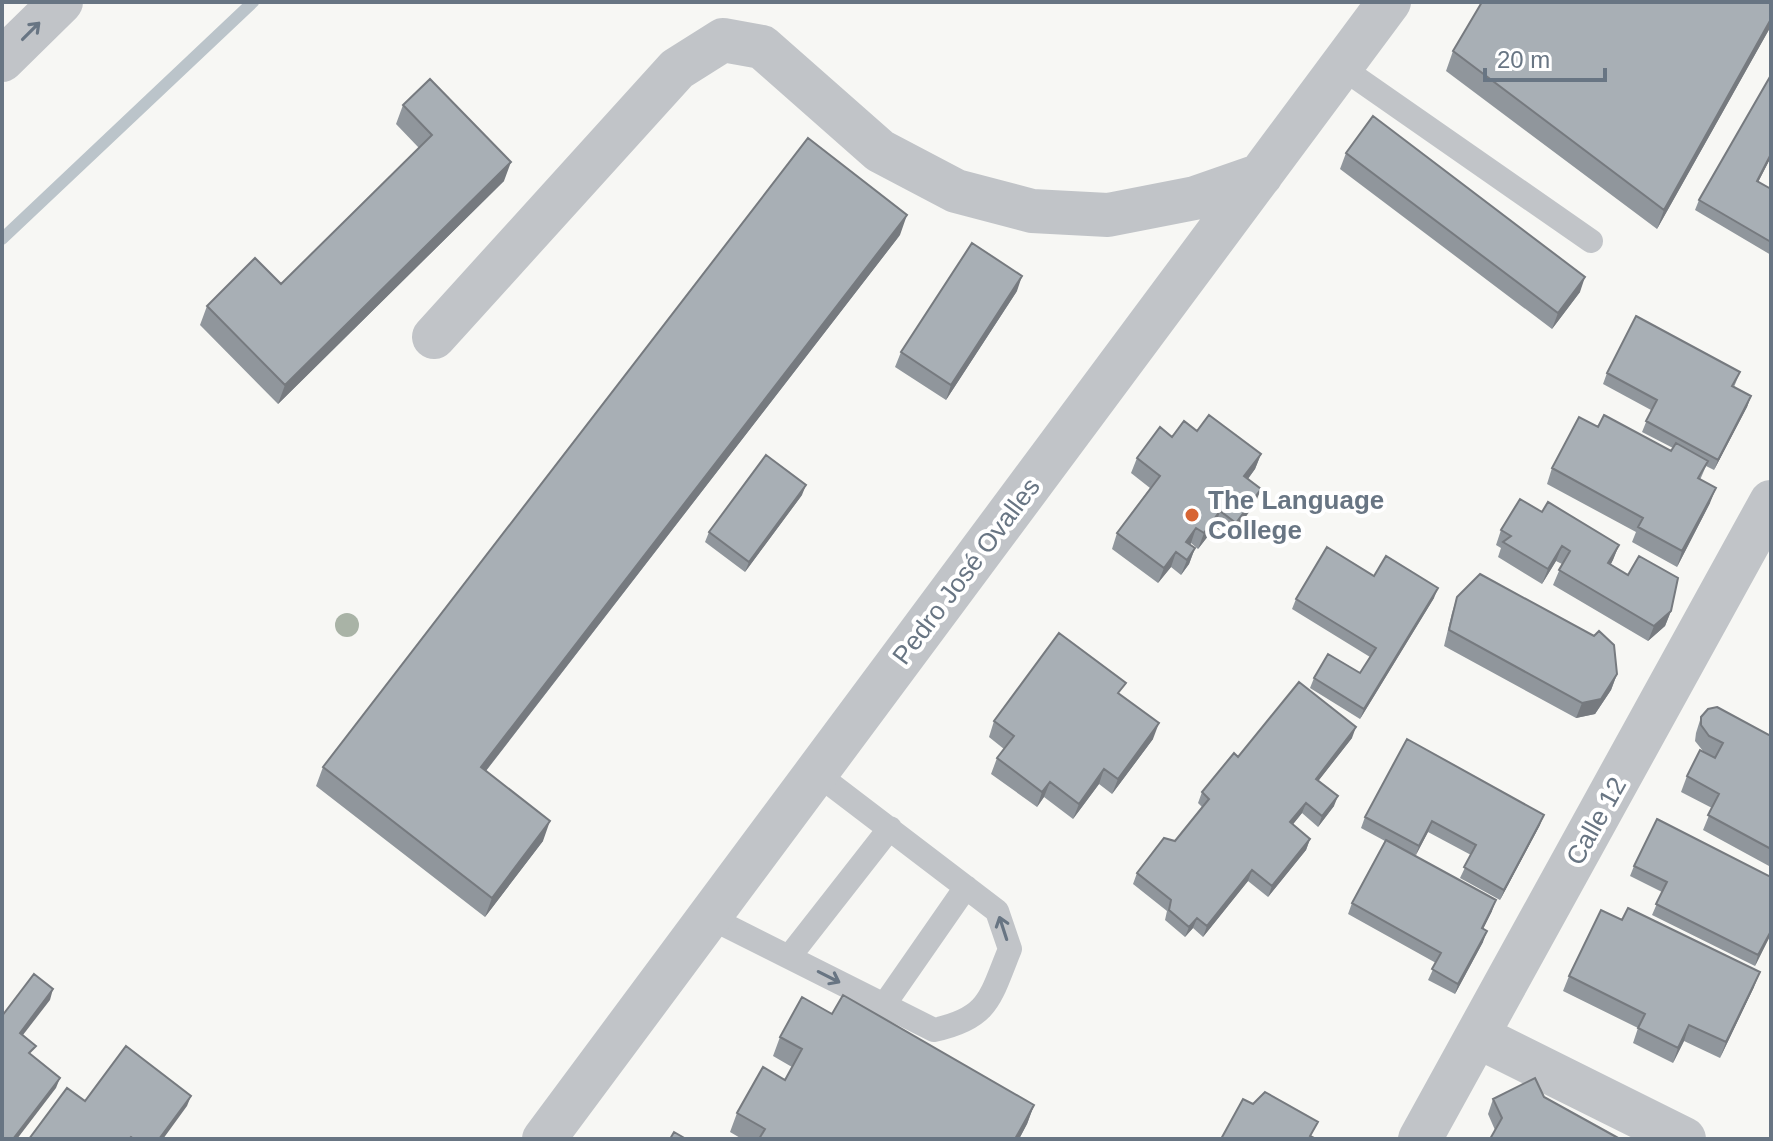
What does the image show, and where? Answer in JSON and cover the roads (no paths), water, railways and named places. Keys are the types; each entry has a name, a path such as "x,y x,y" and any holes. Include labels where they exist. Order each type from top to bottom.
{"street":[{"path":"2,60 61,2"},
{"name":"Pedro José Ovalles","path":"544,1139 1389,2"},
{"path":"434,337 677,69 723,40 762,47 880,151 956,191 1032,211 1108,215 1195,198 1261,175"},
{"name":"Calle 12","path":"1420,1139 1771,502"},
{"path":"1477,1036 1684,1139"}],"lane":[{"path":"1341,67 1591,241"},
{"path":"709,917 934,1030 959,1025 988,1004 1010,949 997,911 816,773"},
{"path":"789,957 890,828"},
{"path":"884,1005 966,887"}],"waterway":[{"path":"2,239 253,2"}],"place":[{"name":"The Language College","path":"1192,515"}]}
